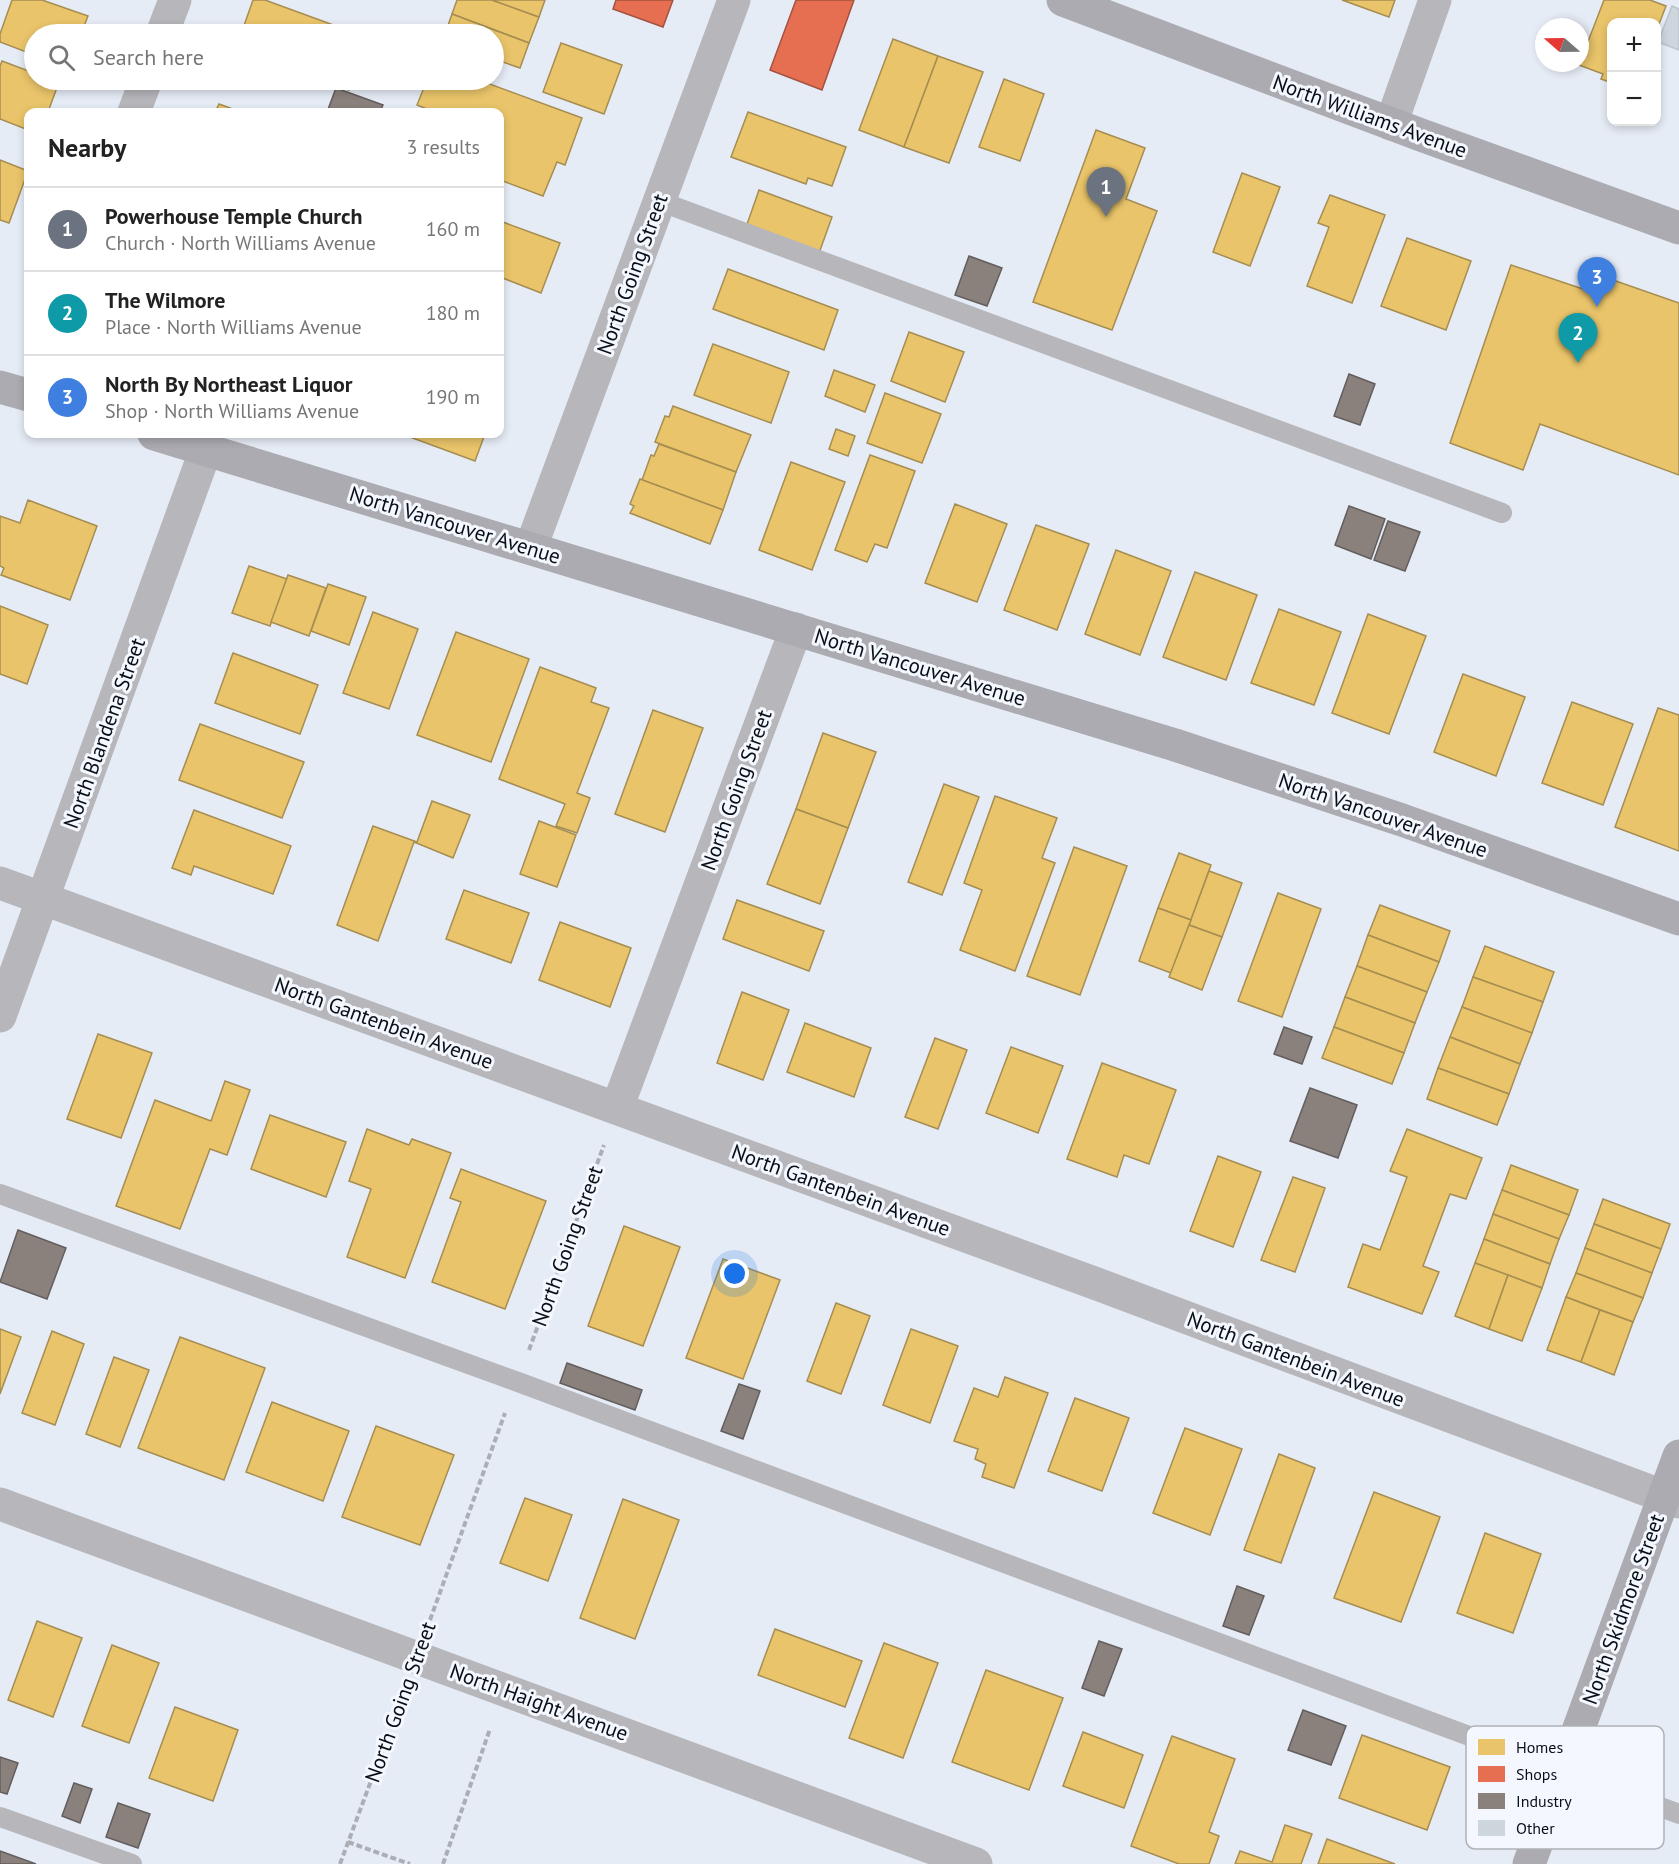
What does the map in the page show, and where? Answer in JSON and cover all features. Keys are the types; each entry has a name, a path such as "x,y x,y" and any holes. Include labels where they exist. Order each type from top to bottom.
{"main road":[{"name":"North Williams Avenue","path":"1063,0 1391,124 1679,228"},
{"path":"0,387 24,394"},
{"name":"North Vancouver Avenue","path":"168,438 1174,745 1402,820 1679,919"},
{"name":"North Skidmore Street","path":"1581,1726 1672,1499 1679,1456"},
{"name":"North Skidmore Street","path":"1529,1864 1534,1849"}],"street":[{"path":"166,24 175,0"},
{"name":"North Going Street","path":"531,547 734,0"},
{"path":"1391,124 1435,0"},
{"path":"136,108 142,90"},
{"name":"North Blandena Street","path":"0,1016 206,449"},
{"name":"North Going Street","path":"617,1108 796,629"},
{"name":"North Gantenbein Avenue","path":"0,884 1097,1284 1672,1499"},
{"name":"North Haight Avenue","path":"0,1504 976,1864"}],"lane":[{"path":"659,201 1502,513"},
{"path":"0,1194 518,1382 1466,1735"},
{"path":"1664,1808 1679,1814"},
{"path":"0,1817 132,1864"}],"path":[{"name":"North Going Street","path":"340,1864 617,1108"},
{"path":"443,1864 504,1689"},
{"path":"348,1842 410,1864"}],"building: Homes":[{"path":"12,0 42,0 88,16 85,24 24,24 24,51 0,42 0,34"},
{"path":"253,0 265,0 331,24 245,24"},
{"path":"457,0 492,0 539,17 529,43 504,34 504,24 479,24 452,14"},
{"path":"492,0 545,0 539,17"},
{"path":"1342,0 1395,0 1389,17"},
{"path":"1604,0 1650,0 1666,6 1661,19 1607,18 1607,81 1601,79 1603,74 1589,69 1589,39"},
{"path":"452,14 479,24 448,24"},
{"path":"504,34 529,43 520,68 504,62"},
{"path":"893,39 938,56 904,147 859,130"},
{"path":"561,43 622,65 604,114 543,92"},
{"path":"938,56 983,72 949,163 904,147"},
{"path":"2,61 24,69 24,90 56,90 49,108 24,108 24,128 0,119 0,66"},
{"path":"1004,79 1044,94 1020,161 979,147"},
{"path":"504,89 582,118 565,165 557,162 543,196 504,181 504,108 424,108 417,105 423,90"},
{"path":"219,104 230,108 217,108"},
{"path":"748,112 846,147 832,186 808,178 806,184 731,157"},
{"path":"1096,130 1145,148 1126,199 1157,211 1112,330 1033,302"},
{"path":"0,160 24,169 24,182 9,223 0,220"},
{"path":"1242,173 1280,187 1250,266 1213,252"},
{"path":"759,190 832,217 818,256 745,230"},
{"path":"1330,195 1385,215 1352,303 1307,286 1329,227 1318,223"},
{"path":"504,222 560,243 541,293 504,279"},
{"path":"1407,238 1471,261 1446,330 1381,306"},
{"path":"1511,265 1583,289 1590,272 1679,303 1679,475 1540,424 1523,470 1450,443"},
{"path":"728,269 838,310 824,350 713,309"},
{"path":"909,332 964,352 945,402 891,381"},
{"path":"713,344 789,372 771,423 694,395"},
{"path":"834,370 875,385 865,412 825,396"},
{"path":"885,393 941,414 922,463 867,443"},
{"path":"673,406 751,435 736,472 655,442 665,416 669,417"},
{"path":"836,429 855,436 848,456 829,449"},
{"path":"413,438 484,438 475,461"},
{"path":"659,444 736,472 723,510 642,480 651,455 654,456"},
{"path":"870,455 915,471 887,548 875,544 867,562 835,550"},
{"path":"791,462 845,482 812,570 759,550"},
{"path":"640,479 723,510 710,544 630,513 634,506 630,504"},
{"path":"28,500 97,526 70,600 1,575 4,568 0,566 0,516 20,523"},
{"path":"955,504 1007,524 977,602 925,583"},
{"path":"1036,525 1089,544 1057,630 1004,610"},
{"path":"1116,550 1171,571 1140,655 1085,634"},
{"path":"249,566 287,579 270,626 232,613"},
{"path":"1195,572 1257,595 1226,680 1163,657"},
{"path":"288,575 326,588 309,636 271,622"},
{"path":"328,584 366,597 349,645 311,631"},
{"path":"0,606 48,625 27,684 0,674"},
{"path":"1279,609 1341,632 1314,705 1251,683"},
{"path":"373,612 418,629 389,709 343,693"},
{"path":"1368,614 1426,636 1389,734 1332,713"},
{"path":"456,632 529,659 491,762 417,735"},
{"path":"233,653 318,685 300,734 215,703"},
{"path":"540,667 596,688 591,702 609,708 577,793 590,798 577,833 556,826 565,804 499,779"},
{"path":"1463,674 1525,697 1496,776 1434,752"},
{"path":"1572,702 1633,724 1603,805 1542,783"},
{"path":"1658,708 1679,715 1679,851 1615,827"},
{"path":"653,710 703,728 665,832 615,814"},
{"path":"200,724 304,762 282,818 179,780"},
{"path":"823,733 876,752 848,828 796,809"},
{"path":"944,784 979,797 942,895 908,882"},
{"path":"995,796 1057,818 1042,858 1055,863 1015,971 960,950 982,890 964,883"},
{"path":"432,801 470,815 453,858 414,842 378,941 337,925 373,826 417,842"},
{"path":"796,809 848,828 820,904 767,884"},
{"path":"194,810 291,846 273,894 194,866 191,875 172,868"},
{"path":"539,821 576,835 557,887 520,874"},
{"path":"1074,847 1127,866 1080,995 1027,976"},
{"path":"1179,853 1211,865 1191,920 1158,908"},
{"path":"1209,871 1242,883 1222,937 1189,925"},
{"path":"464,890 529,913 511,963 446,939"},
{"path":"1278,893 1321,909 1282,1017 1238,1001"},
{"path":"737,900 824,931 809,971 723,939"},
{"path":"1380,905 1450,931 1439,962 1368,935"},
{"path":"1158,908 1191,920 1171,973 1139,961"},
{"path":"560,922 631,948 610,1007 539,980"},
{"path":"1189,925 1222,937 1202,990 1169,977"},
{"path":"1368,935 1439,962 1427,992 1357,966"},
{"path":"1485,946 1554,972 1543,1002 1473,977"},
{"path":"1357,966 1427,992 1415,1023 1345,997"},
{"path":"1473,977 1543,1002 1532,1033 1462,1007"},
{"path":"742,992 789,1010 763,1080 717,1063"},
{"path":"1345,997 1415,1023 1404,1053 1334,1027"},
{"path":"1462,1007 1532,1033 1520,1064 1450,1037"},
{"path":"805,1023 871,1048 854,1097 787,1072"},
{"path":"1334,1027 1404,1053 1392,1084 1322,1058"},
{"path":"98,1034 152,1053 121,1138 67,1119"},
{"path":"1450,1037 1520,1064 1509,1094 1438,1068"},
{"path":"935,1038 967,1050 938,1129 905,1117"},
{"path":"1011,1047 1063,1066 1038,1133 986,1113"},
{"path":"1102,1063 1176,1090 1149,1164 1124,1155 1117,1177 1067,1159"},
{"path":"1438,1068 1509,1094 1497,1125 1427,1099"},
{"path":"225,1081 250,1090 227,1155 210,1149 180,1229 116,1206 155,1100 211,1121"},
{"path":"270,1115 346,1142 326,1197 251,1169"},
{"path":"367,1129 409,1145 412,1139 451,1153 405,1278 347,1257 371,1189 349,1181"},
{"path":"1407,1129 1482,1158 1466,1199 1450,1194 1423,1266 1439,1272 1422,1314 1348,1287 1363,1244 1380,1250 1407,1177 1390,1171"},
{"path":"1218,1156 1261,1172 1233,1247 1190,1231"},
{"path":"1511,1165 1578,1190 1569,1215 1502,1190"},
{"path":"461,1169 546,1201 505,1309 432,1282 461,1202 450,1198"},
{"path":"1293,1177 1325,1188 1295,1272 1261,1260"},
{"path":"1502,1190 1569,1215 1559,1239 1493,1214"},
{"path":"1603,1199 1670,1224 1661,1249 1594,1224"},
{"path":"1493,1214 1559,1239 1550,1264 1484,1239"},
{"path":"1594,1224 1661,1249 1652,1273 1585,1248"},
{"path":"624,1226 680,1247 643,1346 588,1326"},
{"path":"1484,1239 1550,1264 1542,1288 1475,1263"},
{"path":"1585,1248 1652,1273 1643,1298 1576,1273"},
{"path":"723,1259 780,1280 743,1379 686,1358"},
{"path":"1475,1263 1508,1275 1489,1329 1455,1316"},
{"path":"1576,1273 1643,1298 1633,1322 1566,1297"},
{"path":"1508,1275 1542,1288 1522,1341 1489,1329"},
{"path":"1566,1297 1600,1310 1581,1362 1547,1350"},
{"path":"836,1303 870,1316 841,1394 807,1381"},
{"path":"1600,1310 1633,1322 1614,1375 1581,1362"},
{"path":"0,1329 21,1337 0,1394"},
{"path":"911,1329 958,1346 930,1423 883,1405"},
{"path":"52,1331 84,1344 55,1425 22,1413"},
{"path":"180,1337 265,1368 224,1480 138,1448"},
{"path":"114,1357 149,1370 120,1447 86,1434"},
{"path":"1005,1377 1048,1393 1014,1488 982,1477 986,1464 975,1459 978,1449 954,1441 974,1388 998,1397"},
{"path":"1075,1398 1129,1418 1102,1491 1048,1471"},
{"path":"272,1402 349,1431 323,1501 246,1472"},
{"path":"376,1426 454,1455 420,1545 342,1517"},
{"path":"1185,1428 1242,1449 1210,1535 1153,1513"},
{"path":"1279,1454 1315,1468 1281,1563 1244,1550"},
{"path":"1374,1492 1440,1517 1401,1622 1334,1598"},
{"path":"525,1498 572,1515 548,1581 500,1563"},
{"path":"623,1499 679,1520 635,1639 580,1618"},
{"path":"1485,1533 1541,1554 1513,1633 1457,1613"},
{"path":"37,1621 82,1638 53,1717 8,1700"},
{"path":"775,1629 862,1661 845,1707 758,1675"},
{"path":"884,1643 938,1663 903,1758 849,1738"},
{"path":"112,1645 159,1663 129,1743 82,1726"},
{"path":"986,1670 1063,1698 1029,1790 952,1762"},
{"path":"175,1707 238,1730 213,1801 149,1778"},
{"path":"1083,1732 1143,1755 1124,1808 1063,1786"},
{"path":"1362,1735 1450,1767 1427,1830 1339,1798"},
{"path":"1172,1736 1235,1759 1209,1832 1219,1836 1209,1864 1179,1864 1131,1846"},
{"path":"1285,1825 1312,1834 1301,1864 1235,1864 1240,1851 1272,1862"},
{"path":"1327,1839 1395,1864 1318,1864"}],"building: Shops":[{"path":"616,0 673,0 663,27 613,9"},
{"path":"796,0 854,0 822,90 770,70"}],"building: Industry":[{"path":"335,90 342,90 383,105 382,108 328,108"},
{"path":"969,256 1002,268 987,306 955,295"},
{"path":"1349,374 1375,384 1360,425 1334,416"},
{"path":"1349,506 1385,519 1371,559 1335,545"},
{"path":"1388,521 1420,532 1405,571 1374,560"},
{"path":"1284,1027 1312,1037 1302,1064 1274,1054"},
{"path":"1310,1088 1357,1105 1338,1158 1290,1141"},
{"path":"18,1230 66,1248 47,1299 0,1282"},
{"path":"567,1363 642,1390 635,1410 560,1383"},
{"path":"739,1384 760,1391 743,1439 721,1431"},
{"path":"1237,1586 1264,1596 1249,1635 1223,1626"},
{"path":"1099,1641 1122,1649 1104,1696 1082,1688"},
{"path":"1303,1710 1346,1726 1331,1765 1288,1750"},
{"path":"0,1757 18,1763 7,1794 0,1792"},
{"path":"74,1783 92,1789 80,1823 62,1816"},
{"path":"118,1803 150,1814 138,1848 106,1837"},
{"path":"0,1851 36,1864 0,1864"}],"building: Other":[{"path":"1672,6 1679,9 1679,50 1661,43 1661,34"}],"place":[{"name":"Powerhouse Temple Church","path":"1106,217"},
{"name":"North By Northeast Liquor","path":"1597,307"},
{"name":"The Wilmore","path":"1578,363"}]}
